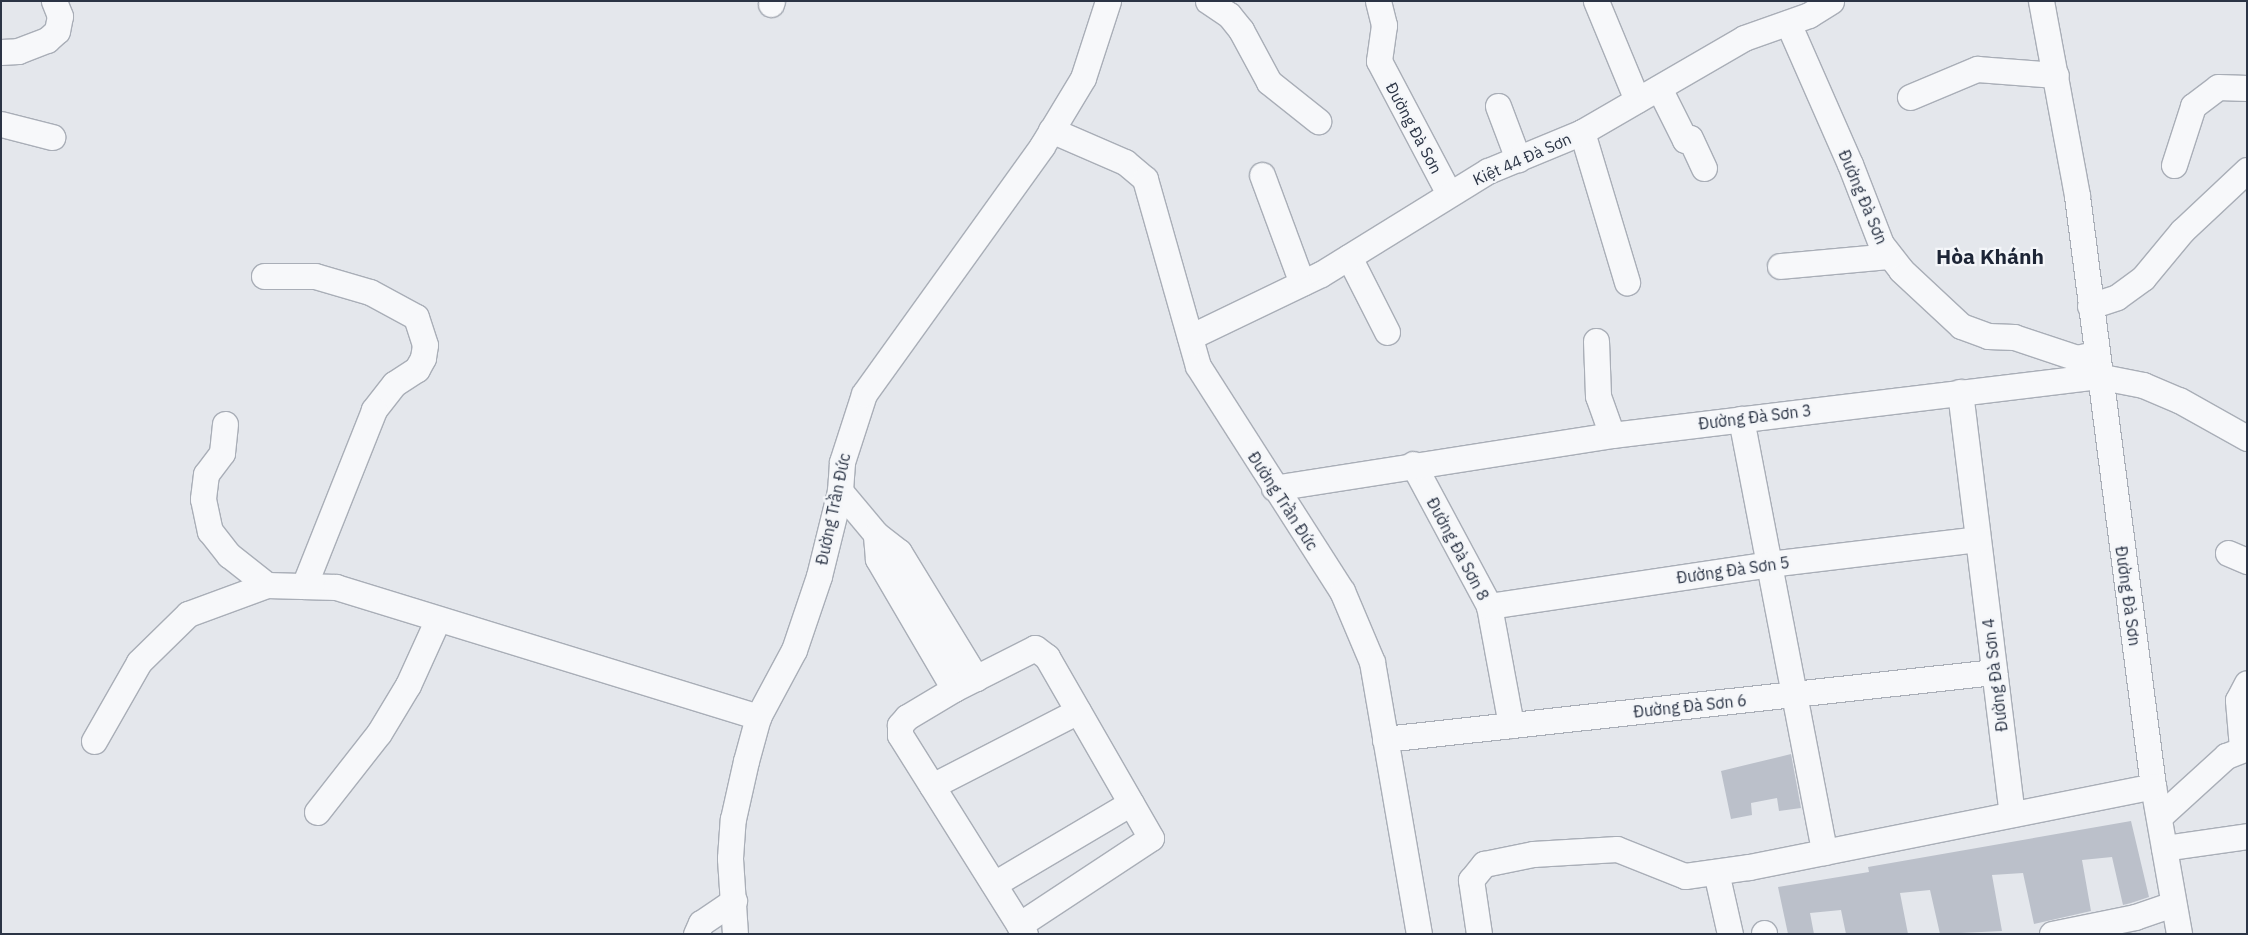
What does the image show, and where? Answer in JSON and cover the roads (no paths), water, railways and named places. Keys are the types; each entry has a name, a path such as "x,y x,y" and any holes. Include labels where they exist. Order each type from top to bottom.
{"street":[{"path":"1,52 18,51 48,40 57,31 60,16 54,1"},
{"name":"Đường Trần Đức","path":"735,934 730,858 732,819 758,717 794,650 819,576 840,491 842,462 864,394 1051,130 1083,78 1108,1"},
{"path":"1208,1 1229,15 1241,30 1269,82 1318,121"},
{"name":"Đường Đà Sơn","path":"1378,1 1384,25 1379,62 1449,194"},
{"path":"1596,1 1637,100"},
{"name":"Kiệt 44 Đà Sơn","path":"1190,337 1302,283 1488,171 1582,132 1744,38 1809,16 1831,1"},
{"name":"Đường Đà Sơn","path":"2041,1 2077,196 2097,365 2153,786 2179,934"},
{"name":"Đường Đà Sơn","path":"1788,23 1881,244 1890,256 1961,326 1988,336 2014,337 2097,365"},
{"path":"1910,97 1977,69 2056,75"},
{"path":"2174,165 2193,106 2218,87 2247,88"},
{"path":"1659,88 1685,140 1690,138 1704,168"},
{"path":"1498,106 1518,158"},
{"path":"1,124 52,137"},
{"name":"Đường Trần Đức","path":"1051,130 1125,162 1145,179 1198,366 1274,488 1342,591 1372,662 1419,934"},
{"path":"1582,132 1627,282"},
{"path":"2090,306 2117,297 2142,278 2182,231 2247,170"},
{"path":"1262,175 1302,283"},
{"path":"1780,266 1890,256"},
{"path":"1348,257 1387,332"},
{"path":"264,276 315,276 370,292 416,317 425,345 423,358 417,370 394,384 374,410 304,586"},
{"path":"1596,341 1598,396 1612,435"},
{"path":"2097,365 2179,400 2247,438"},
{"name":"Đường Đà Sơn 3","path":"1274,488 1413,464 1612,435 1960,392 2097,365"},
{"name":"Đường Đà Sơn 4","path":"1960,392 2012,814"},
{"path":"1741,419 1824,852"},
{"path":"226,424 222,453 206,474 203,499 210,531 228,556 267,586"},
{"name":"Đường Đà Sơn 8","path":"1413,464 1489,606 1511,725"},
{"path":"840,491 876,534 899,552 976,678"},
{"path":"876,534 878,559 954,689"},
{"name":"Đường Đà Sơn 5","path":"1489,606 1769,564 1978,539"},
{"path":"94,741 140,662 188,614 267,586 336,587 758,717"},
{"path":"317,812 379,733 408,685 438,618"},
{"path":"1035,648 1047,657 1151,838 1022,930 900,735 900,725 907,717 954,689 1035,648"},
{"name":"Đường Đà Sơn 6","path":"1385,740 1994,672"},
{"path":"2158,817 2226,756 2245,748 2238,700 2247,683"},
{"path":"932,786 1078,711"},
{"path":"1479,934 1471,880 1484,864 1533,854 1618,849 1685,876 1824,852 2153,786"},
{"path":"994,884 1131,803"},
{"path":"2164,848 2247,836"},
{"path":"1716,872 1730,934"},
{"path":"696,934 701,923 734,901"},
{"path":"2052,934 2135,917 2173,904"}],"district":[{"name":"Hòa Khánh","path":"1990,256"}]}
